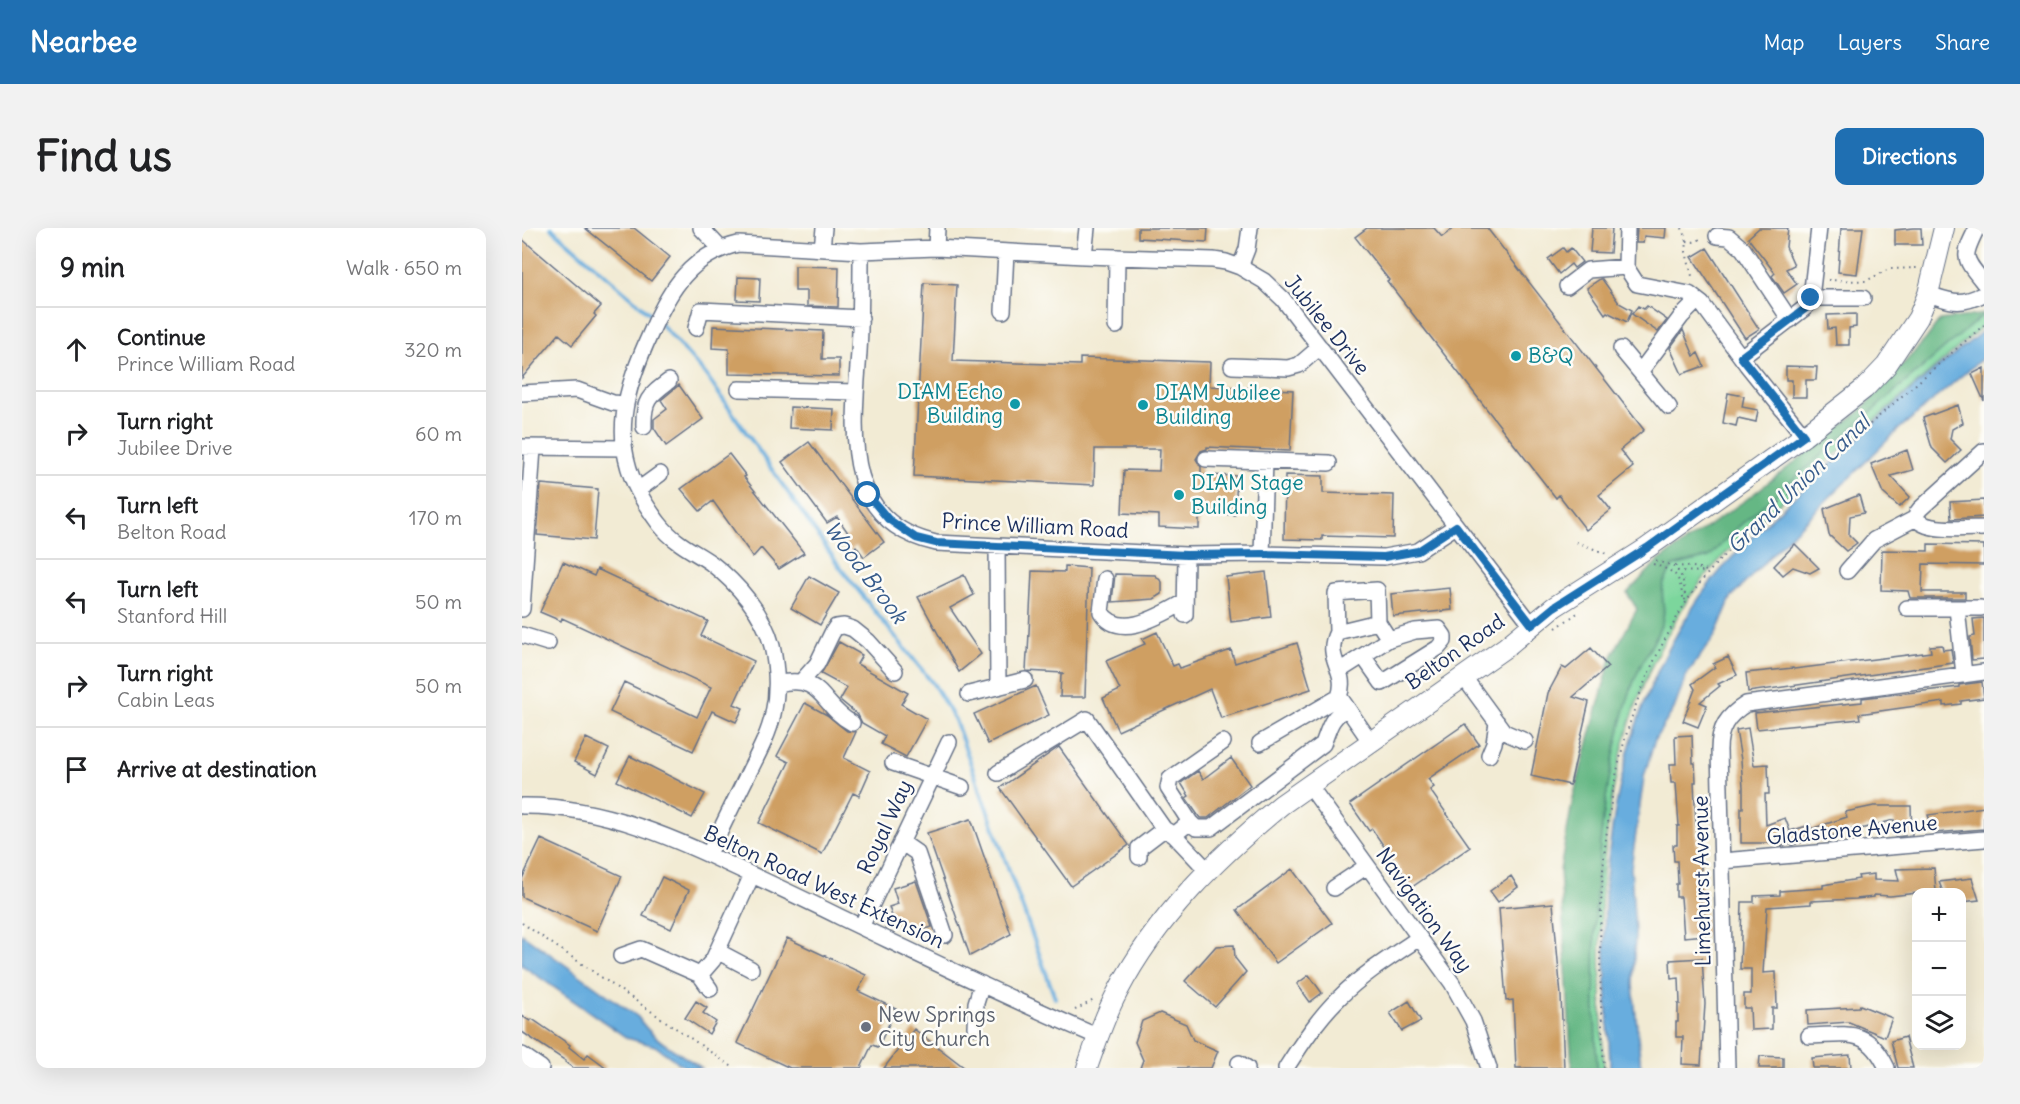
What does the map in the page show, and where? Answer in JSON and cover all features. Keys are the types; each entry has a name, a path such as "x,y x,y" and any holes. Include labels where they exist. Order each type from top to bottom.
{"main road":[{"name":"Belton Road","path":"1087,1068 1118,991 1140,953 1181,899 1250,830 1370,741 1506,647 1554,607 1648,556 1864,389 1886,366 1918,318 1936,267 1944,228"}],"street":[{"path":"701,228 720,248"},
{"path":"822,249 824,228"},
{"path":"936,248 937,228"},
{"path":"1084,256 1087,228"},
{"path":"1240,267 1247,249 1250,228"},
{"path":"1627,228 1626,267 1637,284 1689,294 1698,301 1804,436"},
{"path":"1741,357 1806,308 1811,298 1819,228"},
{"path":"1977,228 1966,250 1969,265 1984,283"},
{"path":"1717,236 1729,237 1743,249 1790,320"},
{"name":"Jubilee Drive","path":"709,854 773,716 777,684 772,646 768,633 752,606 721,572 669,535 651,512 638,490 624,448 625,402 636,365 661,310 674,287 698,262 720,248 738,244 861,251 936,248 1213,260 1240,267 1264,281 1283,299 1532,625"},
{"name":"Prince William Road","path":"861,251 861,318 855,448 858,465 868,495 878,508 888,519 916,538 936,543 1186,555 1395,556 1418,551 1456,526"},
{"path":"1003,311 1006,252"},
{"path":"1116,326 1117,257"},
{"path":"1567,286 1588,270 1626,267"},
{"path":"1928,294 1951,302 1967,302 1984,294"},
{"path":"1811,298 1863,298"},
{"path":"1640,372 1681,317 1698,301"},
{"path":"696,328 700,310 861,318"},
{"path":"1232,366 1288,368 1299,364 1320,347"},
{"path":"1621,349 1669,407"},
{"path":"644,428 645,403 652,393 669,381"},
{"path":"739,389 856,392"},
{"path":"522,393 577,390 613,403 645,403"},
{"path":"522,609 527,447 624,448"},
{"path":"1847,571 1874,540 1916,518 1920,509 1984,451"},
{"path":"1206,459 1329,463"},
{"path":"1262,554 1265,461"},
{"path":"638,490 660,474"},
{"path":"1916,518 1918,522 1925,525 1943,528 1984,528"},
{"path":"997,546 998,687"},
{"path":"1105,579 1101,612 1105,619 1112,624 1123,626 1137,624 1185,608 1186,555"},
{"path":"1223,742 1170,779 1168,783 1168,788 1196,828 1211,828 1323,744 1329,725 1343,702 1343,685 1331,648 1337,632 1336,592 1377,590 1378,622 1389,639"},
{"path":"1907,608 1981,608"},
{"path":"1957,608 1964,675 1984,672"},
{"path":"1337,632 1378,622"},
{"path":"801,682 817,664 836,627 844,626 853,629 868,641 895,671"},
{"path":"1339,671 1389,639 1415,631 1438,629 1444,636 1444,641 1438,648 1382,683 1363,656"},
{"path":"522,635 548,643"},
{"path":"1464,675 1504,732 1526,741"},
{"name":"Limehurst Avenue","path":"1727,1068 1719,737 1725,722 1734,711 1746,704 1964,675"},
{"path":"969,694 1024,680"},
{"path":"777,684 790,681 801,682 823,694 838,714 852,723"},
{"path":"1343,702 1370,741"},
{"path":"1260,743 1343,702"},
{"path":"998,773 1087,719 1169,832 1208,871"},
{"path":"1489,755 1494,743 1497,722"},
{"name":"Royal Way","path":"861,927 949,742"},
{"name":"Royal Way","path":"893,764 962,787"},
{"name":"Navigation Way","path":"1309,785 1452,983 1473,1021 1489,1068"},
{"name":"Belton Road West Extension","path":"522,806 565,808 619,819 709,854 1099,1037"},
{"path":"1139,857 1139,848 1190,822"},
{"name":"Gladstone Avenue","path":"1722,861 1984,839"},
{"path":"901,842 917,853 945,935"},
{"path":"1334,888 1367,866"},
{"path":"700,975 717,951 752,875"},
{"path":"1286,1068 1300,1046 1339,997 1368,973 1419,938"},
{"path":"621,956 641,949 700,975 710,989"},
{"path":"717,951 751,969"},
{"path":"975,1027 976,1003 982,984"},
{"path":"1809,1036 1855,1035 1869,1041 1876,1048 1887,1068"},
{"path":"522,1055 541,1068"}],"path":[{"path":"1682,228 1687,241 1686,252 1698,301"},
{"path":"1687,241 1693,242 1709,235 1717,236"},
{"path":"1813,279 1866,281 1889,269 1936,267"},
{"path":"1604,1068 1600,915 1604,856 1614,782 1628,727 1642,686 1685,604 1710,572 1754,526 1984,325"},
{"path":"1648,556 1657,562 1710,572"},
{"path":"1648,556 1676,571 1710,572"},
{"path":"1673,566 1685,586 1685,604"},
{"path":"522,923 734,1068"}],"green space":[{"path":"1984,314 1984,325 1780,502 1733,546 1691,595 1668,634 1644,685 1626,737 1613,791 1605,845 1601,901 1601,1013 1604,1068 1597,1068 1596,901 1603,819 1609,778 1627,701 1636,675 1663,617 1662,590 1666,578 1673,566 1709,557 1736,529"},
{"path":"1984,314 1736,529 1709,557 1673,566 1662,590 1664,613 1662,622 1630,692 1609,778 1596,901 1597,1068 1572,1068 1560,870 1573,798 1611,658 1637,609 1627,593 1657,562 1747,499 1860,411 1926,339 1940,320"}],"water":[{"path":"1984,330 1984,357 1899,429 1774,552 1731,598 1715,636 1687,674 1674,709 1655,739 1644,777 1631,868 1635,933 1633,985 1641,1068 1610,1068 1605,964 1608,859 1618,792 1626,761 1634,731 1658,671 1703,592 1734,555 1891,408"},
{"path":"522,934 638,1017 651,1033 702,1068 686,1068 655,1046 627,1038 522,965"}],"building":[{"path":"585,228 634,228 670,257 651,281"},
{"path":"1138,228 1208,228 1207,242 1138,238"},
{"name":"B&Q","path":"1367,228 1434,228 1442,237 1454,228 1487,228 1644,430 1620,450 1633,467 1599,495 1611,510 1586,530 1559,495 1556,498 1355,237"},
{"path":"1592,228 1612,228 1610,253 1590,252"},
{"path":"1637,228 1666,228 1665,238 1644,236 1643,243 1636,243"},
{"path":"1759,228 1788,228 1786,247 1794,265 1786,269 1797,284 1784,293 1772,276 1775,273 1748,238"},
{"path":"1841,228 1863,228 1857,274 1838,272"},
{"path":"1921,228 1922,245 1895,245 1895,230"},
{"path":"522,239 601,306 594,314 596,316 572,345 559,334 522,378"},
{"path":"1563,248 1566,252 1571,248 1582,262 1574,268 1571,264 1559,274 1548,259"},
{"path":"1707,248 1759,329 1745,338 1692,257"},
{"path":"795,266 839,267 838,307 807,306 807,291 795,291"},
{"path":"738,277 760,278 759,301 737,300"},
{"path":"1600,279 1619,303 1632,310 1627,322 1607,312 1605,314 1587,288"},
{"path":"924,283 957,285 953,361 1080,365 1080,358 1210,362 1209,386 1293,390 1290,451 1207,447 1201,451 1196,459 1201,467 1201,475 1237,476 1235,515 1199,513 1199,529 1159,527 1159,515 1122,513 1124,470 1159,471 1160,449 1095,449 1094,485 914,476"},
{"path":"1638,306 1644,309 1647,306 1667,320 1658,332 1632,314"},
{"path":"1856,314 1856,327 1849,328 1849,345 1836,345 1835,328 1828,329 1827,315"},
{"path":"713,326 823,331 822,359 839,359 839,376 729,374 729,349 712,348"},
{"path":"1683,330 1694,356 1698,353 1704,366 1682,374 1670,348"},
{"path":"1786,366 1817,367 1816,380 1806,380 1806,397 1792,397 1792,380 1786,380"},
{"path":"1984,368 1984,401 1972,374"},
{"path":"679,385 703,419 666,446 654,428 654,419 667,409 661,400"},
{"path":"1728,393 1744,396 1742,407 1758,410 1756,422 1738,418 1736,426 1723,423"},
{"path":"1958,405 1963,423 1952,429 1950,439 1961,450 1947,463 1932,448 1923,418"},
{"path":"790,407 834,409 833,430 789,428"},
{"path":"809,442 884,542 864,557 856,546 848,552 840,541 849,534 837,517 827,523 782,462"},
{"path":"1907,450 1913,470 1891,476 1910,497 1899,507 1883,493 1871,464"},
{"path":"729,454 746,476 744,477 804,553 779,569 761,548 753,557 713,501 700,511 681,489"},
{"path":"1285,475 1323,476 1323,493 1394,495 1393,538 1322,536 1322,540 1284,539"},
{"path":"541,484 598,489 594,540 537,535"},
{"path":"1859,495 1864,513 1850,516 1849,535 1857,543 1846,551 1829,535 1824,509"},
{"path":"1984,500 1984,517 1951,519 1950,502"},
{"path":"1795,544 1819,568 1810,573 1793,567 1783,575 1774,566"},
{"path":"1928,544 1984,545 1984,565 1923,564 1922,592 1965,592 1965,598 1910,598 1908,591 1881,590 1882,550 1928,551"},
{"path":"563,562 594,576 597,569 708,621 701,636 754,661 734,704 743,708 736,722 712,711 693,751 610,712 624,682 697,717 711,687 562,618 561,621 540,612"},
{"path":"1065,566 1089,568 1085,697 1060,697 1061,674 1064,673 1026,671 1032,571 1065,572"},
{"path":"1266,572 1271,617 1231,622 1226,577"},
{"path":"1115,574 1155,575 1162,582 1162,594 1154,599 1112,602"},
{"path":"964,575 974,595 950,608 981,654 959,672 918,597"},
{"path":"809,576 839,593 820,625 791,608"},
{"path":"1450,588 1452,610 1393,616 1391,594"},
{"path":"1984,618 1984,659 1972,660 1970,637 1975,636 1973,619"},
{"path":"1157,632 1173,666 1178,664 1180,668 1231,650 1235,663 1297,643 1311,689 1221,718 1210,689 1118,731 1103,698 1120,690 1106,661 1145,644 1142,639"},
{"path":"839,642 862,655 857,664 908,693 901,704 927,719 906,757 881,744 885,736 862,723 858,715 840,700 847,688 821,674"},
{"path":"1942,645 1943,650 1951,649 1953,663 1748,692 1746,673 1931,652 1930,646"},
{"path":"1591,648 1608,667 1573,697 1589,702 1570,785 1531,776 1548,693 1562,667 1566,669"},
{"path":"1728,657 1737,675 1718,684 1720,686 1700,702 1707,705 1698,727 1683,721 1695,689 1692,684 1715,667 1713,664"},
{"path":"1982,682 1984,698 1961,701 1961,704 1944,706 1944,702 1859,714 1860,719 1757,729 1755,713 1862,702 1862,698 1959,687 1959,685"},
{"path":"1036,686 1049,715 988,744 974,714"},
{"path":"805,703 827,715 847,731 856,732 844,758 870,771 859,796 853,793 822,854 759,823 789,762 777,756"},
{"path":"1465,724 1479,744 1428,779 1434,787 1430,790 1470,847 1412,887 1372,829 1369,831 1350,804"},
{"path":"1748,728 1754,765 1768,764 1769,794 1765,794 1766,825 1785,818 1790,831 1810,825 1811,829 1847,817 1845,812 1874,806 1911,806 1912,835 1896,837 1894,820 1853,831 1852,829 1817,841 1816,838 1792,845 1791,843 1782,846 1781,843 1741,843 1743,787 1736,730"},
{"path":"1692,735 1696,782 1694,782 1697,845 1701,844 1701,904 1704,904 1706,935 1684,937 1681,897 1676,897 1677,861 1674,861 1673,845 1677,845 1677,826 1679,826 1676,783 1671,783 1670,764 1676,764 1675,736"},
{"path":"586,738 609,749 597,774 574,762"},
{"path":"1059,747 1129,845 1071,886 1000,788"},
{"path":"630,756 705,794 692,818 617,781"},
{"path":"1231,758 1250,785 1208,818 1200,818 1186,798 1189,796 1181,783 1198,771 1203,779"},
{"path":"1984,807 1984,829 1934,833 1928,815"},
{"path":"971,819 1011,934 970,956 927,833"},
{"path":"541,839 622,876 597,931 522,897 522,879"},
{"path":"1934,868 1936,888 1912,888 1912,894 1874,895 1874,897 1811,901 1811,904 1767,907 1763,973 1776,972 1777,1008 1772,1008 1772,1029 1751,1030 1750,1008 1744,1008 1744,994 1751,994 1751,969 1740,969 1742,902 1754,902 1754,896 1780,895 1780,891 1823,888 1823,885 1859,879 1858,876 1874,874 1874,880 1899,881 1896,869"},
{"path":"1292,869 1332,923 1276,963 1237,910"},
{"path":"1511,876 1518,887 1498,902 1490,891"},
{"path":"662,877 689,890 671,929 643,916"},
{"path":"1972,878 1979,900 1966,902 1966,888 1941,888 1939,882"},
{"path":"916,881 932,927 910,934 906,921 895,925 889,907 898,904 893,888"},
{"path":"1553,903 1564,1068 1516,1068 1513,1000 1506,1001 1499,908"},
{"path":"787,938 866,975 858,991 896,1009 878,1047 872,1045 861,1068 790,1068 737,1043"},
{"path":"1234,945 1235,958 1246,972 1215,1007 1185,981 1216,946"},
{"path":"1702,958 1705,1004 1701,1065 1682,1064 1683,1037 1676,1037 1678,1004 1680,1004 1679,978 1671,979 1670,960"},
{"path":"1309,975 1322,993 1310,1002 1297,984"},
{"path":"696,1001 707,1008 703,1013 716,1022 709,1034 685,1018"},
{"path":"1409,1001 1421,1021 1402,1031 1390,1013"},
{"path":"1860,1005 1892,1018 1885,1037 1849,1022 1808,1025 1807,1010 1859,1007"},
{"path":"1160,1013 1186,1024 1193,1040 1218,1051 1211,1068 1140,1068 1143,1060 1135,1042 1142,1021"},
{"path":"522,1016 530,1021 532,1019 570,1045 569,1047 584,1059 588,1054 607,1068 573,1068 522,1032"},
{"path":"914,1029 965,1068 884,1068"},
{"path":"1905,1037 1913,1068 1898,1068 1891,1041"},
{"path":"1850,1055 1851,1068 1813,1068 1812,1058"},
{"path":"1760,1056 1783,1057 1783,1068 1759,1068"}],"waterway":[{"name":"Wood Brook","path":"551,228 655,318"},
{"name":"Wood Brook","path":"660,323 706,375 842,570 934,685 955,720 1055,998"}],"place":[{"name":"B&Q","path":"1516,356"},
{"name":"DIAM Echo Building","path":"1015,404"},
{"name":"DIAM Jubilee Building","path":"1143,405"},
{"name":"DIAM Stage Building","path":"1179,495"},
{"name":"New Springs City Church","path":"866,1027"}],"route":[{"path":"868,495 888,519 900,528 916,538 936,543 1186,555 1384,557 1418,551 1456,526 1532,625 1554,607 1647,548 1804,436 1741,357 1806,308 1811,298"}],"water label":[{"name":"Grand Union Canal","path":"1798,484"}]}
